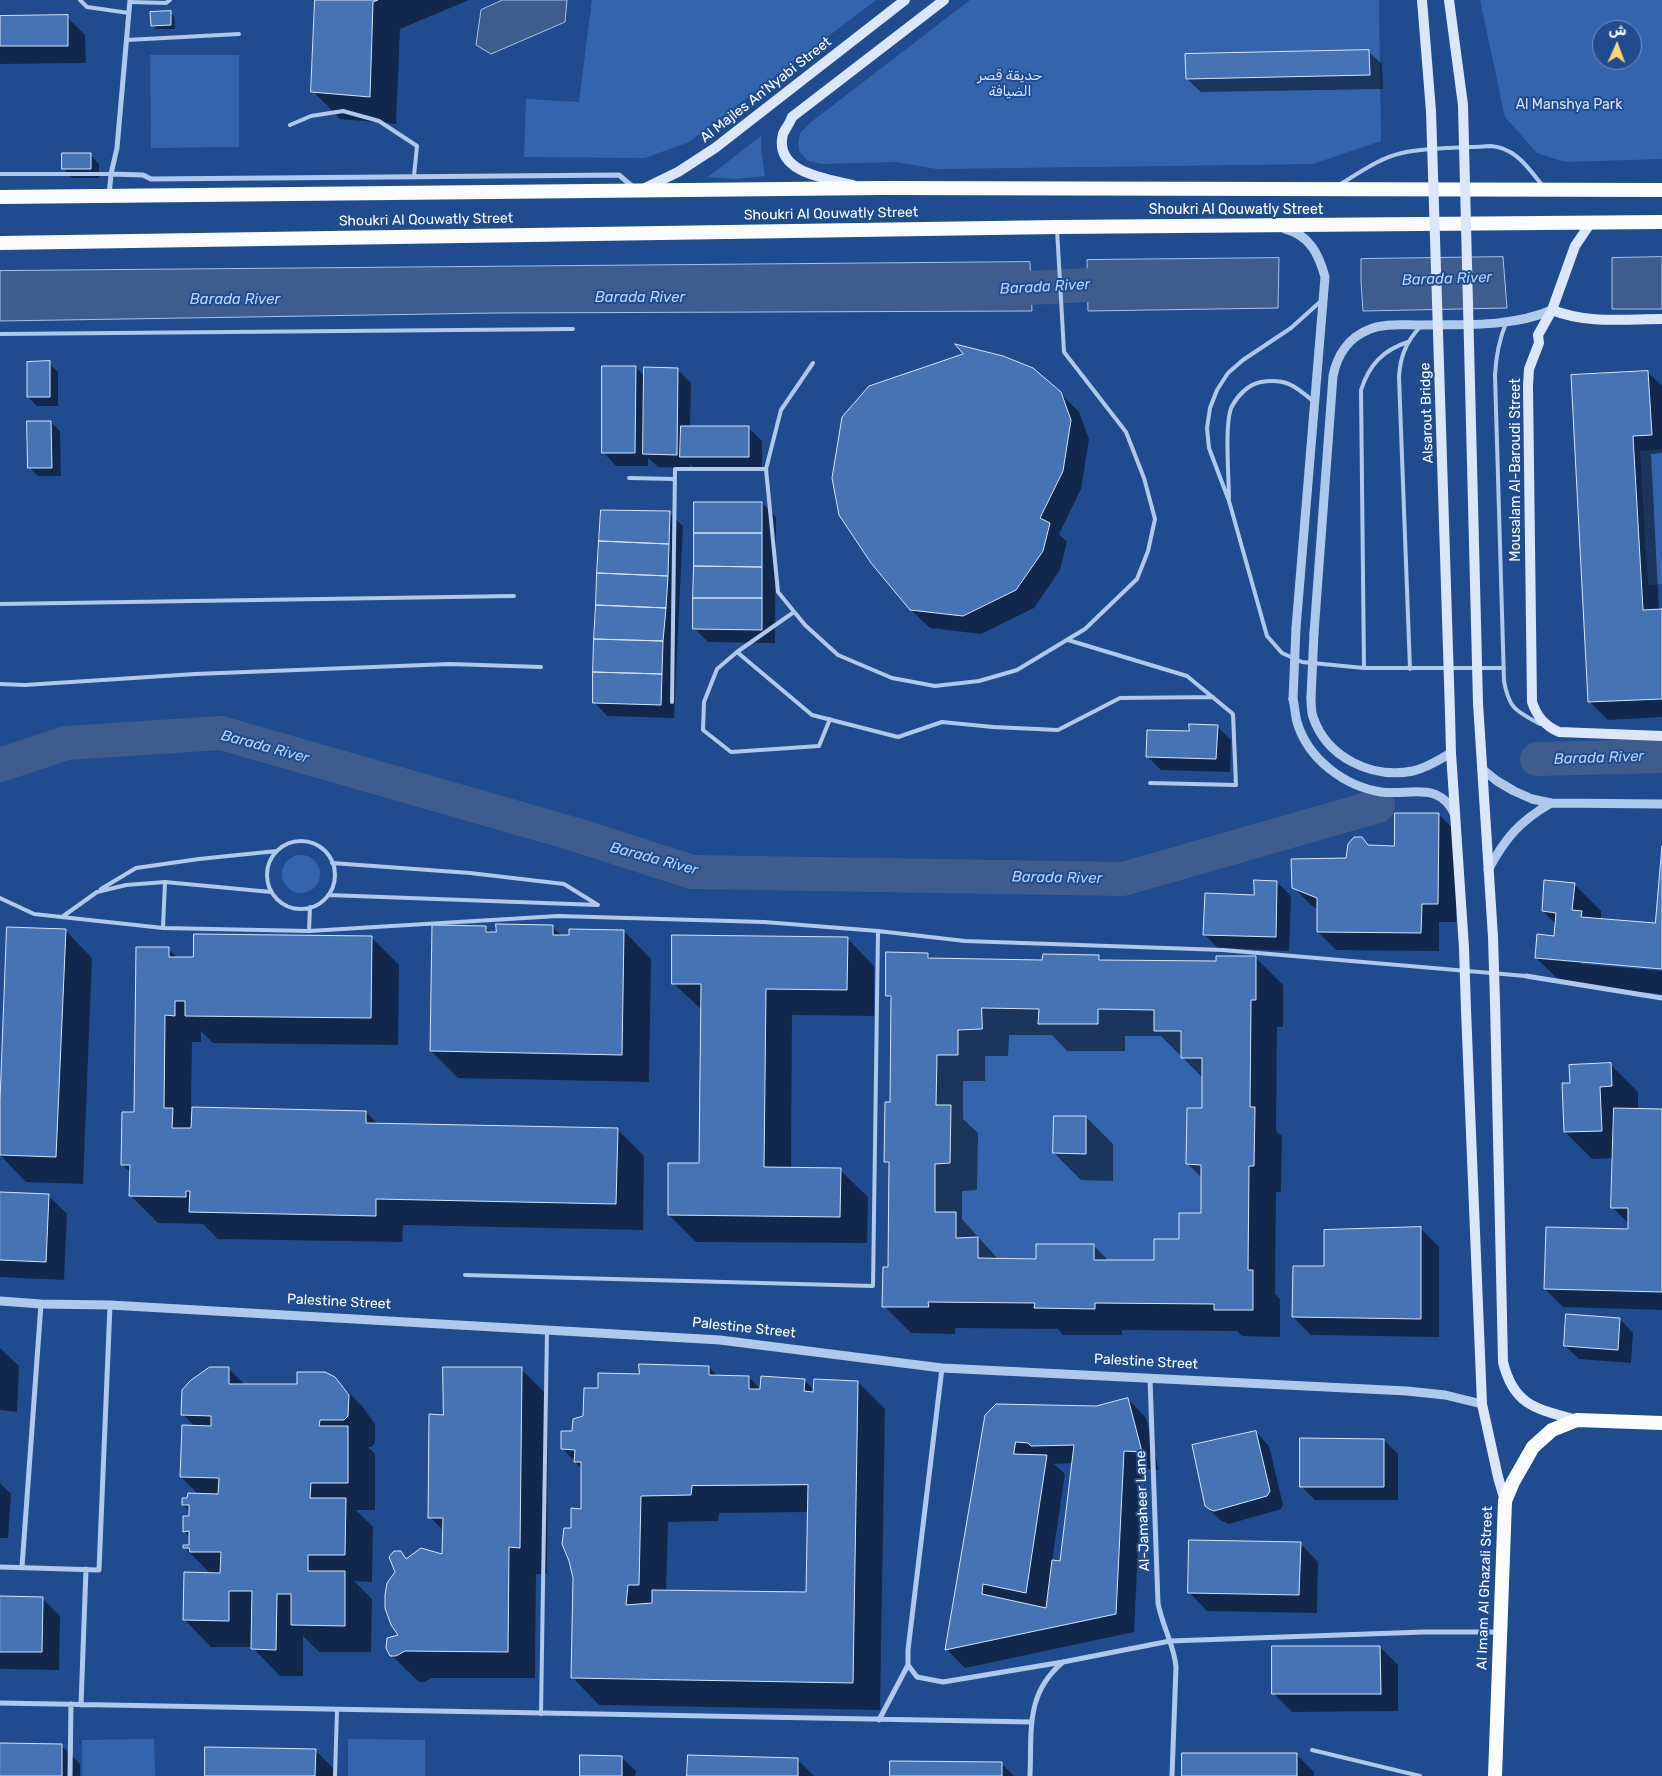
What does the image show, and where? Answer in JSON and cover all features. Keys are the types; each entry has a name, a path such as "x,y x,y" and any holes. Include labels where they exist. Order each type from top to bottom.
{"highway":[{"name":"Shoukri Al Qouwatly Street","path":"0,197 868,188 1662,190"},
{"name":"Shoukri Al Qouwatly Street","path":"0,243 1057,227 1398,225 1592,221 1662,222"},
{"path":"1505,1501 1513,1482 1533,1447 1552,1430 1577,1420 1662,1422"},
{"name":"Al Imam Al Ghazali Street","path":"1495,1776 1505,1501"}],"main road":[{"name":"Al Majles An'Nyabi Street","path":"637,191 678,172 715,148 905,0"},
{"path":"868,188 804,173 796,168 789,161 785,153 784,134 792,117 944,0"},
{"name":"Alsarout Bridge","path":"1422,0 1431,111 1451,753 1464,948 1466,1010"},
{"path":"1449,0 1464,105 1478,703 1493,937 1503,1362 1511,1384 1526,1402 1536,1408 1577,1420"},
{"name":"Mousalam Al-Baroudi Street","path":"1592,221 1575,246 1552,310 1538,336 1539,343 1529,369 1532,702 1538,717 1549,728 1568,733 1662,736"},
{"path":"1552,310 1569,316 1587,319 1662,319"},
{"name":"Al Imam Al Ghazali Street","path":"1466,1010 1482,1404 1505,1501"}],"street":[{"path":"109,196 111,174 117,148 130,1"},
{"path":"111,174 143,175 151,179 620,175 637,191"},
{"path":"1273,226 1292,230 1309,242 1320,258 1325,277 1296,628 1293,699 1297,722 1303,736 1317,756 1335,773 1350,782 1382,792 1416,791 1433,793 1448,802 1456,816"},
{"path":"1451,753 1433,764 1414,771 1393,773 1372,771 1352,763 1335,750 1322,734 1312,716 1310,697 1332,376 1335,364 1347,344 1356,336 1378,326 1506,322 1537,316 1552,310"},
{"path":"1482,768 1497,781 1514,791 1532,799 1551,803 1662,804"},
{"path":"1488,870 1499,849 1514,830 1531,815 1551,803"},
{"path":"1526,976 1662,998"},
{"name":"Palestine Street","path":"0,1301 41,1304 110,1305 720,1340 942,1368 1407,1391 1445,1395 1482,1404"},
{"path":"22,1568 41,1304"},
{"path":"0,1567 99,1570 110,1305"},
{"path":"879,1720 908,1665 908,1650 942,1368"},
{"name":"Al-Jamaheer Lane","path":"1150,1379 1158,1603 1162,1623 1170,1641 1176,1667 1172,1776"},
{"path":"81,1705 86,1569"},
{"path":"908,1665 917,1677 943,1682 1063,1662 1170,1641 1500,1632"},
{"path":"1030,1776 1032,1722 1035,1699 1040,1688 1063,1662"},
{"path":"0,1703 1032,1722"},
{"path":"70,1776 71,1704"}],"lane":[{"path":"80,0 87,7 129,13"},
{"path":"130,1 166,2 170,0"},
{"path":"127,40 239,34"},
{"path":"290,124 311,116 343,111 379,121 416,146 414,176"},
{"path":"1332,189 1379,162 1401,153 1491,146 1500,147 1515,154 1546,190"},
{"path":"0,174 111,174"},
{"path":"813,363 781,410 766,469 778,592 805,625 838,655 892,678 936,686 979,681 1017,670 1085,629 1137,579 1148,552 1155,519 1144,478 1126,432 1064,352 1057,227"},
{"path":"1324,298 1291,328 1243,360 1228,373 1217,390 1210,408 1207,428 1209,448 1229,501 1263,626 1274,645 1282,653 1302,662 1364,668 1504,668"},
{"name":"Mousalam Al-Baroudi Street","path":"1506,322 1497,348 1495,376 1504,668 1507,696 1512,707 1523,715 1549,728"},
{"path":"1410,668 1399,377 1400,364 1408,342 1422,325"},
{"path":"0,334 573,329"},
{"path":"1364,668 1361,390 1367,373 1377,358 1386,351 1408,342"},
{"path":"1229,501 1228,424 1232,406 1242,392 1258,382 1276,380 1294,385 1314,402"},
{"path":"672,702 675,469 766,469"},
{"path":"629,478 674,479"},
{"path":"0,604 514,596"},
{"path":"794,612 737,652 717,669 704,702 703,730 731,752 819,746 830,719"},
{"path":"1068,640 1187,676 1233,714 1236,785 1150,783"},
{"path":"737,652 812,715 898,736 942,722 1058,730 1120,698 1212,697"},
{"path":"0,684 25,685 195,674 450,664 541,667"},
{"path":"291,842 308,842 318,846 327,853 332,863 333,885 328,895 310,907 299,909 288,906 278,900 271,892 267,882 267,870 270,860 277,851 291,842"},
{"path":"62,917 97,892 136,868 277,851"},
{"path":"328,895 598,905 564,884 470,873 332,863"},
{"path":"97,892 126,885 166,882 271,892"},
{"path":"162,928 166,882"},
{"path":"0,898 34,914 162,928 309,931 558,916 764,922 878,931 965,941 1223,950 1526,976"},
{"path":"309,931 310,907"},
{"path":"464,1275 873,1286 878,931"},
{"path":"541,1714 547,1330"},
{"path":"335,1776 337,1710"},
{"path":"1312,1750 1420,1776"}],"green space":[{"path":"592,0 876,0 689,142 645,158 524,157 526,99 579,102"},
{"name":"حديقة قصر الضيافة","path":"970,0 1379,0 1381,141 1313,164 937,169 896,162 822,164 808,161 799,151 798,143 800,133 810,123"},
{"name":"Al Manshya Park","path":"1480,0 1662,0 1662,159 1565,162 1537,153 1505,117"},
{"path":"150,55 239,55 239,147 151,148"},
{"path":"761,136 765,176 737,179 708,177"},
{"path":"1662,449 1662,584 1648,585 1640,451"},
{"path":"301,855 308,856 314,861 319,867 319,881 314,887 308,892 301,893 294,892 288,887 283,881 282,874 283,867 288,861 294,856"},
{"path":"982,1008 1039,1009 1039,1024 1097,1024 1098,1009 1154,1010 1154,1031 1181,1031 1181,1058 1202,1058 1202,1108 1187,1108 1186,1164 1201,1165 1201,1213 1180,1213 1179,1239 1154,1239 1154,1260 1094,1260 1094,1244 1036,1244 1036,1259 978,1258 978,1237 956,1238 956,1212 935,1212 935,1164 950,1162 951,1105 936,1105 937,1055 958,1030 982,1029"},
{"path":"154,1739 155,1776 82,1776 82,1740"},
{"path":"348,1739 425,1740 425,1776 348,1776"}],"water":[{"path":"503,0 567,0 565,22 491,54 476,45 481,10"},
{"path":"1503,257 1507,308 1363,311 1361,259"},
{"path":"1662,257 1662,309 1612,309 1612,258"},
{"path":"1279,258 1278,308 1088,311 1087,260"},
{"path":"1030,262 1032,311 494,313 0,321 0,271"}],"building":[{"path":"315,0 378,0 373,2 370,97 311,92"},
{"path":"171,11 171,25 151,26 150,12"},
{"path":"68,15 68,46 0,46 0,16"},
{"path":"1369,50 1370,75 1186,79 1185,54"},
{"path":"62,153 91,153 91,169 62,169"},
{"path":"955,344 1003,356 1033,368 1061,392 1071,420 1063,471 1040,518 1050,523 1043,551 1016,590 963,616 910,610 871,563 839,515 832,478 842,417 869,386 963,354"},
{"path":"50,361 50,397 27,397 27,362"},
{"path":"602,366 636,366 635,453 602,453"},
{"path":"644,367 678,368 677,455 643,454"},
{"path":"1648,371 1652,435 1633,436 1643,610 1662,609 1662,699 1588,702 1571,375"},
{"path":"27,421 51,421 52,468 28,468"},
{"path":"681,426 749,426 749,457 680,457"},
{"path":"694,502 762,502 762,533 694,533"},
{"path":"601,510 670,511 669,544 599,541"},
{"path":"694,533 762,533 762,567 694,566"},
{"path":"599,541 669,544 668,576 597,573"},
{"path":"694,566 762,567 762,598 693,598"},
{"path":"597,573 668,576 666,608 596,605"},
{"path":"693,598 762,598 762,630 693,629"},
{"path":"596,605 666,608 663,641 594,639"},
{"path":"594,639 663,641 662,674 593,672"},
{"path":"593,672 662,674 661,705 593,703"},
{"path":"1189,724 1218,725 1216,759 1146,757 1147,730 1189,731"},
{"path":"1395,813 1439,813 1438,904 1422,904 1421,933 1317,932 1317,898 1292,888 1291,859 1346,858 1348,844 1354,837 1362,837 1368,845 1394,846"},
{"path":"1662,846 1662,969 1535,958 1537,934 1554,936 1556,913 1542,911 1544,880 1575,883 1572,910 1582,911 1581,917 1655,923"},
{"path":"1254,880 1277,881 1276,937 1203,935 1205,893 1254,895"},
{"path":"496,924 553,925 553,935 569,935 569,929 624,930 622,1055 430,1051 432,925 486,926 486,932 496,932"},
{"path":"7,927 66,929 56,1157 0,1155 0,1101"},
{"path":"194,934 372,936 371,1018 185,1016 185,1001 175,1001 175,1016 165,1015 164,1108 173,1108 172,1128 191,1128 192,1107 366,1111 366,1123 618,1128 616,1204 376,1199 376,1216 189,1212 190,1191 186,1191 186,1197 129,1196 130,1165 121,1165 122,1112 134,1112 136,947 169,947 169,957 193,957"},
{"path":"672,935 848,937 847,990 766,989 764,1167 841,1168 840,1217 668,1215 668,1163 699,1163 701,984 672,984"},
{"path":"886,952 928,953 928,958 1042,960 1043,954 1099,955 1099,960 1216,961 1216,956 1256,956 1256,1000 1251,1000 1250,1107 1255,1107 1254,1166 1249,1166 1248,1270 1253,1270 1253,1310 1214,1310 1214,1304 1095,1303 1095,1309 1034,1308 1035,1303 928,1302 929,1307 882,1307 883,1267 888,1267 889,1162 884,1162 885,1102 890,1102 891,996 886,996","holes":["982,1008 1039,1009 1038,1024 1098,1024 1098,1009 1154,1010 1154,1031 1181,1031 1181,1058 1202,1058 1202,1108 1187,1108 1186,1164 1201,1165 1201,1213 1179,1213 1179,1239 1154,1239 1154,1260 1094,1260 1094,1244 1036,1244 1036,1259 978,1258 978,1237 956,1238 956,1212 935,1212 935,1164 950,1163 951,1105 936,1105 937,1055 958,1055 958,1030 982,1029"]},
{"path":"1611,1063 1612,1086 1600,1087 1602,1131 1564,1132 1562,1083 1570,1083 1569,1065"},
{"path":"1614,1108 1662,1109 1662,1292 1544,1289 1546,1227 1628,1229 1628,1208 1611,1208"},
{"path":"1054,1116 1086,1116 1086,1154 1053,1153"},
{"path":"0,1192 49,1194 46,1262 0,1260"},
{"path":"1421,1227 1421,1319 1292,1317 1293,1266 1324,1266 1324,1230"},
{"path":"1566,1314 1620,1318 1618,1350 1564,1346"},
{"path":"639,1364 709,1366 709,1375 749,1376 749,1389 760,1389 761,1376 805,1379 804,1391 813,1392 814,1379 858,1381 853,1683 571,1678 573,1578 562,1544 564,1528 571,1528 571,1508 581,1509 581,1462 574,1462 575,1450 561,1449 561,1431 572,1431 573,1419 583,1416 584,1388 598,1388 598,1373 639,1374","holes":["808,1485 806,1592 652,1590 652,1603 626,1605 628,1585 639,1585 641,1496 691,1495 692,1486"]},
{"path":"210,1367 229,1367 229,1384 297,1384 297,1372 325,1372 335,1377 349,1395 348,1416 344,1420 320,1420 319,1426 348,1426 348,1483 311,1483 310,1498 346,1498 345,1555 308,1555 308,1571 345,1571 345,1626 291,1625 291,1594 277,1594 276,1650 251,1649 252,1591 229,1591 229,1621 183,1620 184,1572 220,1573 221,1552 190,1552 189,1548 183,1548 183,1545 189,1545 189,1531 183,1532 183,1516 189,1516 189,1505 182,1505 182,1498 187,1498 188,1493 218,1494 219,1478 180,1477 182,1425 211,1426 211,1416 181,1415 182,1390 190,1381"},
{"path":"443,1367 522,1367 520,1548 509,1547 508,1652 405,1651 396,1656 390,1656 386,1648 387,1638 398,1635 391,1625 385,1608 387,1583 395,1572 389,1557 394,1551 401,1551 406,1559 421,1548 442,1554 443,1518 428,1518 429,1414 443,1415"},
{"path":"1128,1398 1142,1452 1124,1451 1116,1614 945,1650 985,1415 996,1404 1096,1406","holes":["1016,1442 1028,1443 1031,1446 1074,1445 1060,1561 1052,1560 1046,1608 982,1594 983,1584 1026,1593 1047,1455 1014,1454"]},
{"path":"1256,1431 1270,1491 1267,1496 1214,1511 1209,1509 1205,1506 1192,1445"},
{"path":"1300,1438 1384,1439 1384,1487 1300,1487"},
{"path":"1189,1540 1301,1542 1299,1595 1188,1593"},
{"path":"0,1596 43,1597 42,1652 0,1652"},
{"path":"1272,1646 1380,1646 1381,1694 1272,1694"},
{"path":"0,1743 62,1744 62,1776 0,1776"},
{"path":"205,1747 316,1749 315,1776 205,1776"},
{"path":"1182,1753 1297,1753 1297,1776 1182,1776"},
{"path":"580,1755 622,1756 622,1776 580,1776"},
{"path":"688,1755 798,1758 798,1776 687,1776"},
{"path":"890,1761 1002,1762 1002,1776 890,1776"}],"waterway":[{"name":"Barada River","path":"985,290 1132,283"},
{"name":"Barada River","path":"0,765 66,743 221,733 577,835 692,872 1123,879 1378,806"},
{"name":"Barada River","path":"1537,759 1662,756"}]}
